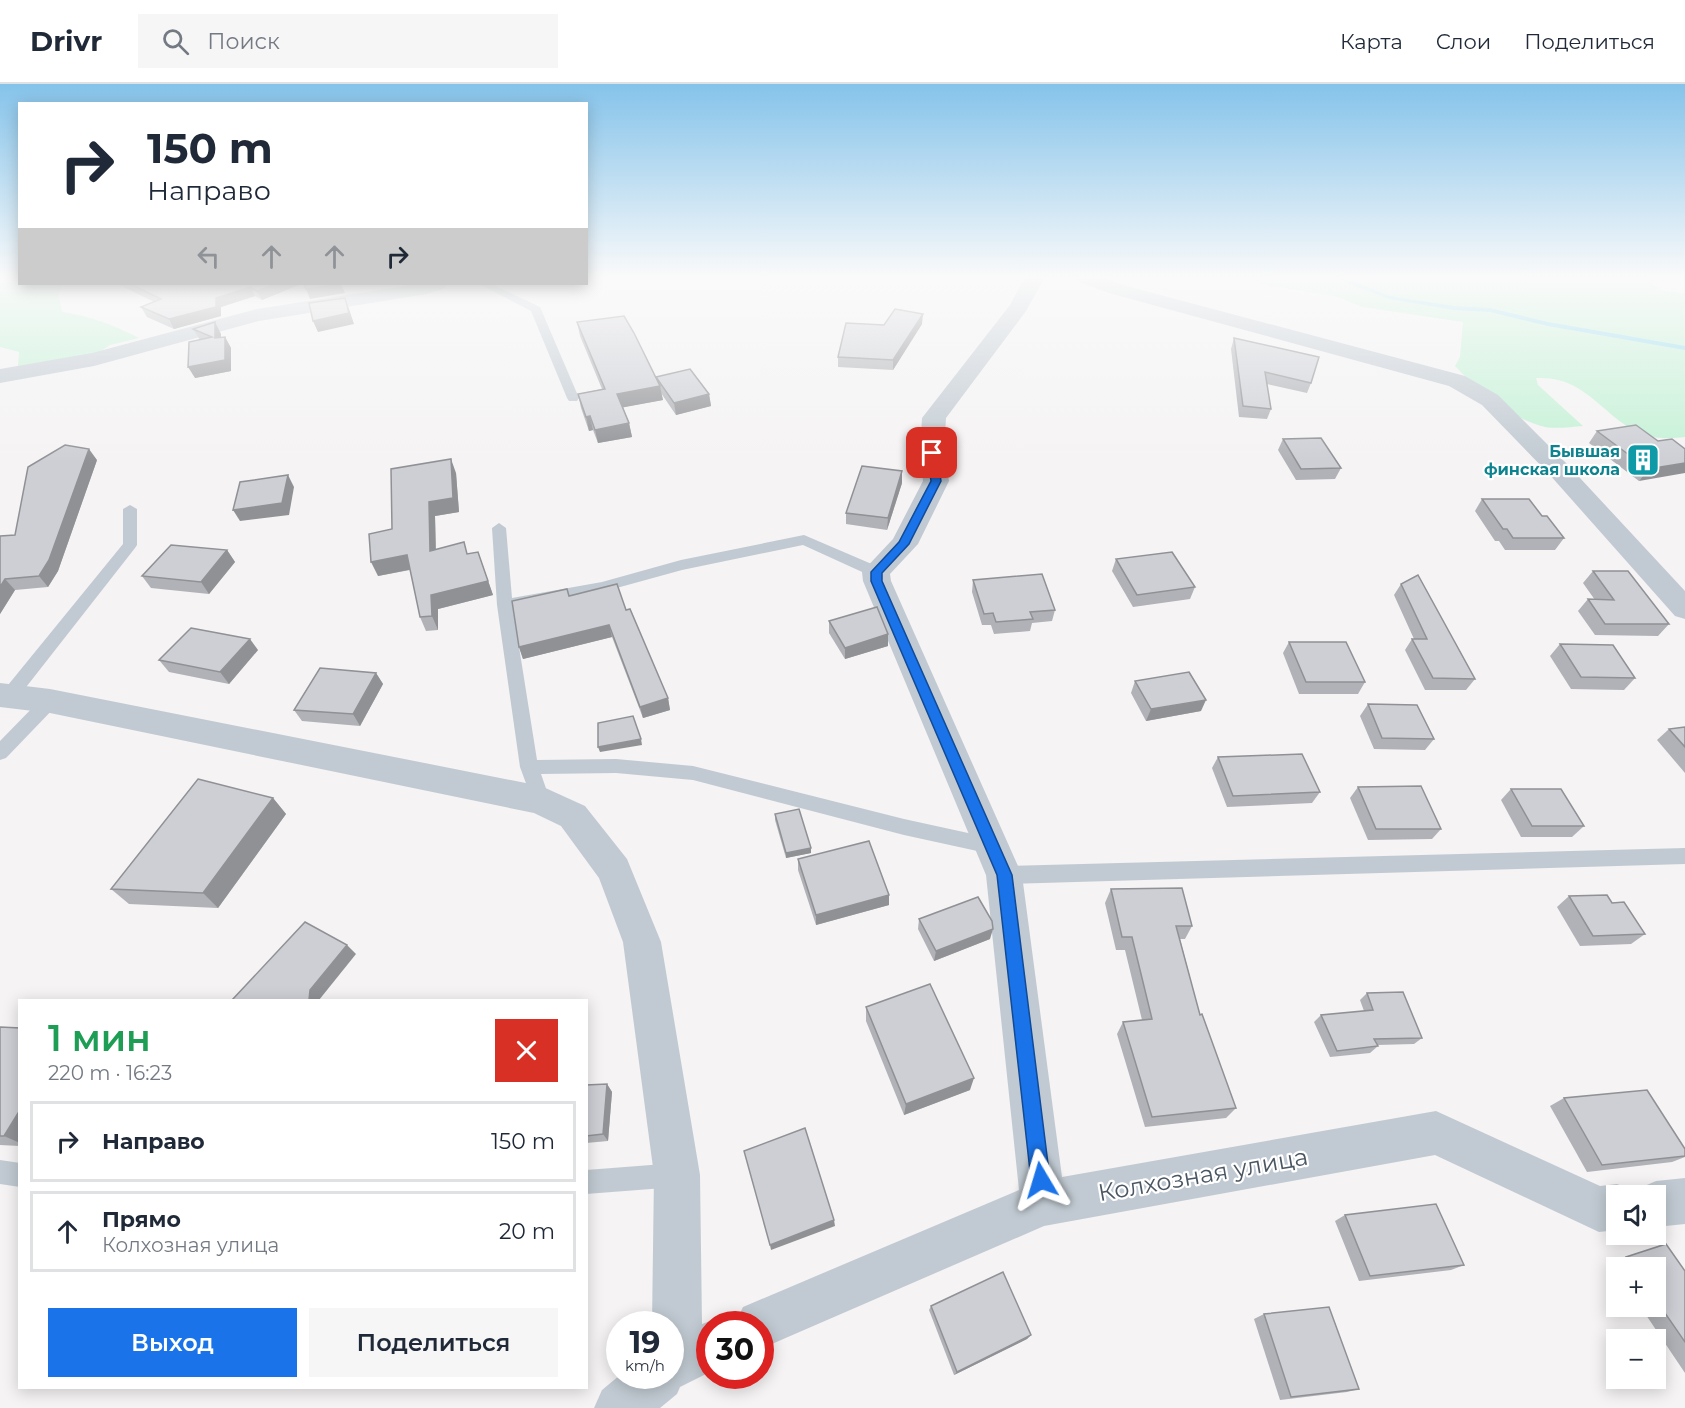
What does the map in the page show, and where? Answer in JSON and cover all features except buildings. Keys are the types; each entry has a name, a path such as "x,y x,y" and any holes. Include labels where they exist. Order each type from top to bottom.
{"street":[{"path":"0,376 94,359 169,339"},
{"path":"995,339 934,418 932,453 936,481 904,544 876,572 876,581 998,861 1043,1203"},
{"path":"1307,339 1457,381 1490,400 1558,469 1685,609"},
{"path":"5,695 535,783 573,816 614,870 642,942 677,1175 678,1311"},
{"name":"Колхозная улица","path":"774,1318 1043,1203 1436,1132 1599,1209 1606,1208"},
{"path":"1666,1203 1685,1201"},
{"path":"620,1408 644,1389"}],"lane":[{"path":"548,339 573,398"},
{"path":"5,695 130,545 130,509"},
{"path":"499,528 505,605 535,783 616,766 693,773 904,827 998,861 1685,856"},
{"path":"505,605 602,587 681,566 804,540 876,572"},
{"path":"0,753 50,701"},
{"path":"0,1172 18,1175"},
{"path":"588,1182 677,1175"}],"green space":[{"path":"0,339 136,339 110,345 95,355 18,366 19,352 0,347"},
{"path":"1462,339 1685,339 1685,437 1657,438 1637,431 1623,423 1585,393 1555,379 1536,378 1538,385 1583,426 1549,428 1532,423 1508,411 1474,385 1455,366 1460,357"}],"waterway":[{"path":"1632,339 1685,348"}],"place":[{"name":"Бывшая финская школа","path":"1643,460"}],"route":[{"path":"932,453 936,481 904,544 876,572 876,581 1004,875 1041,1180"}]}
